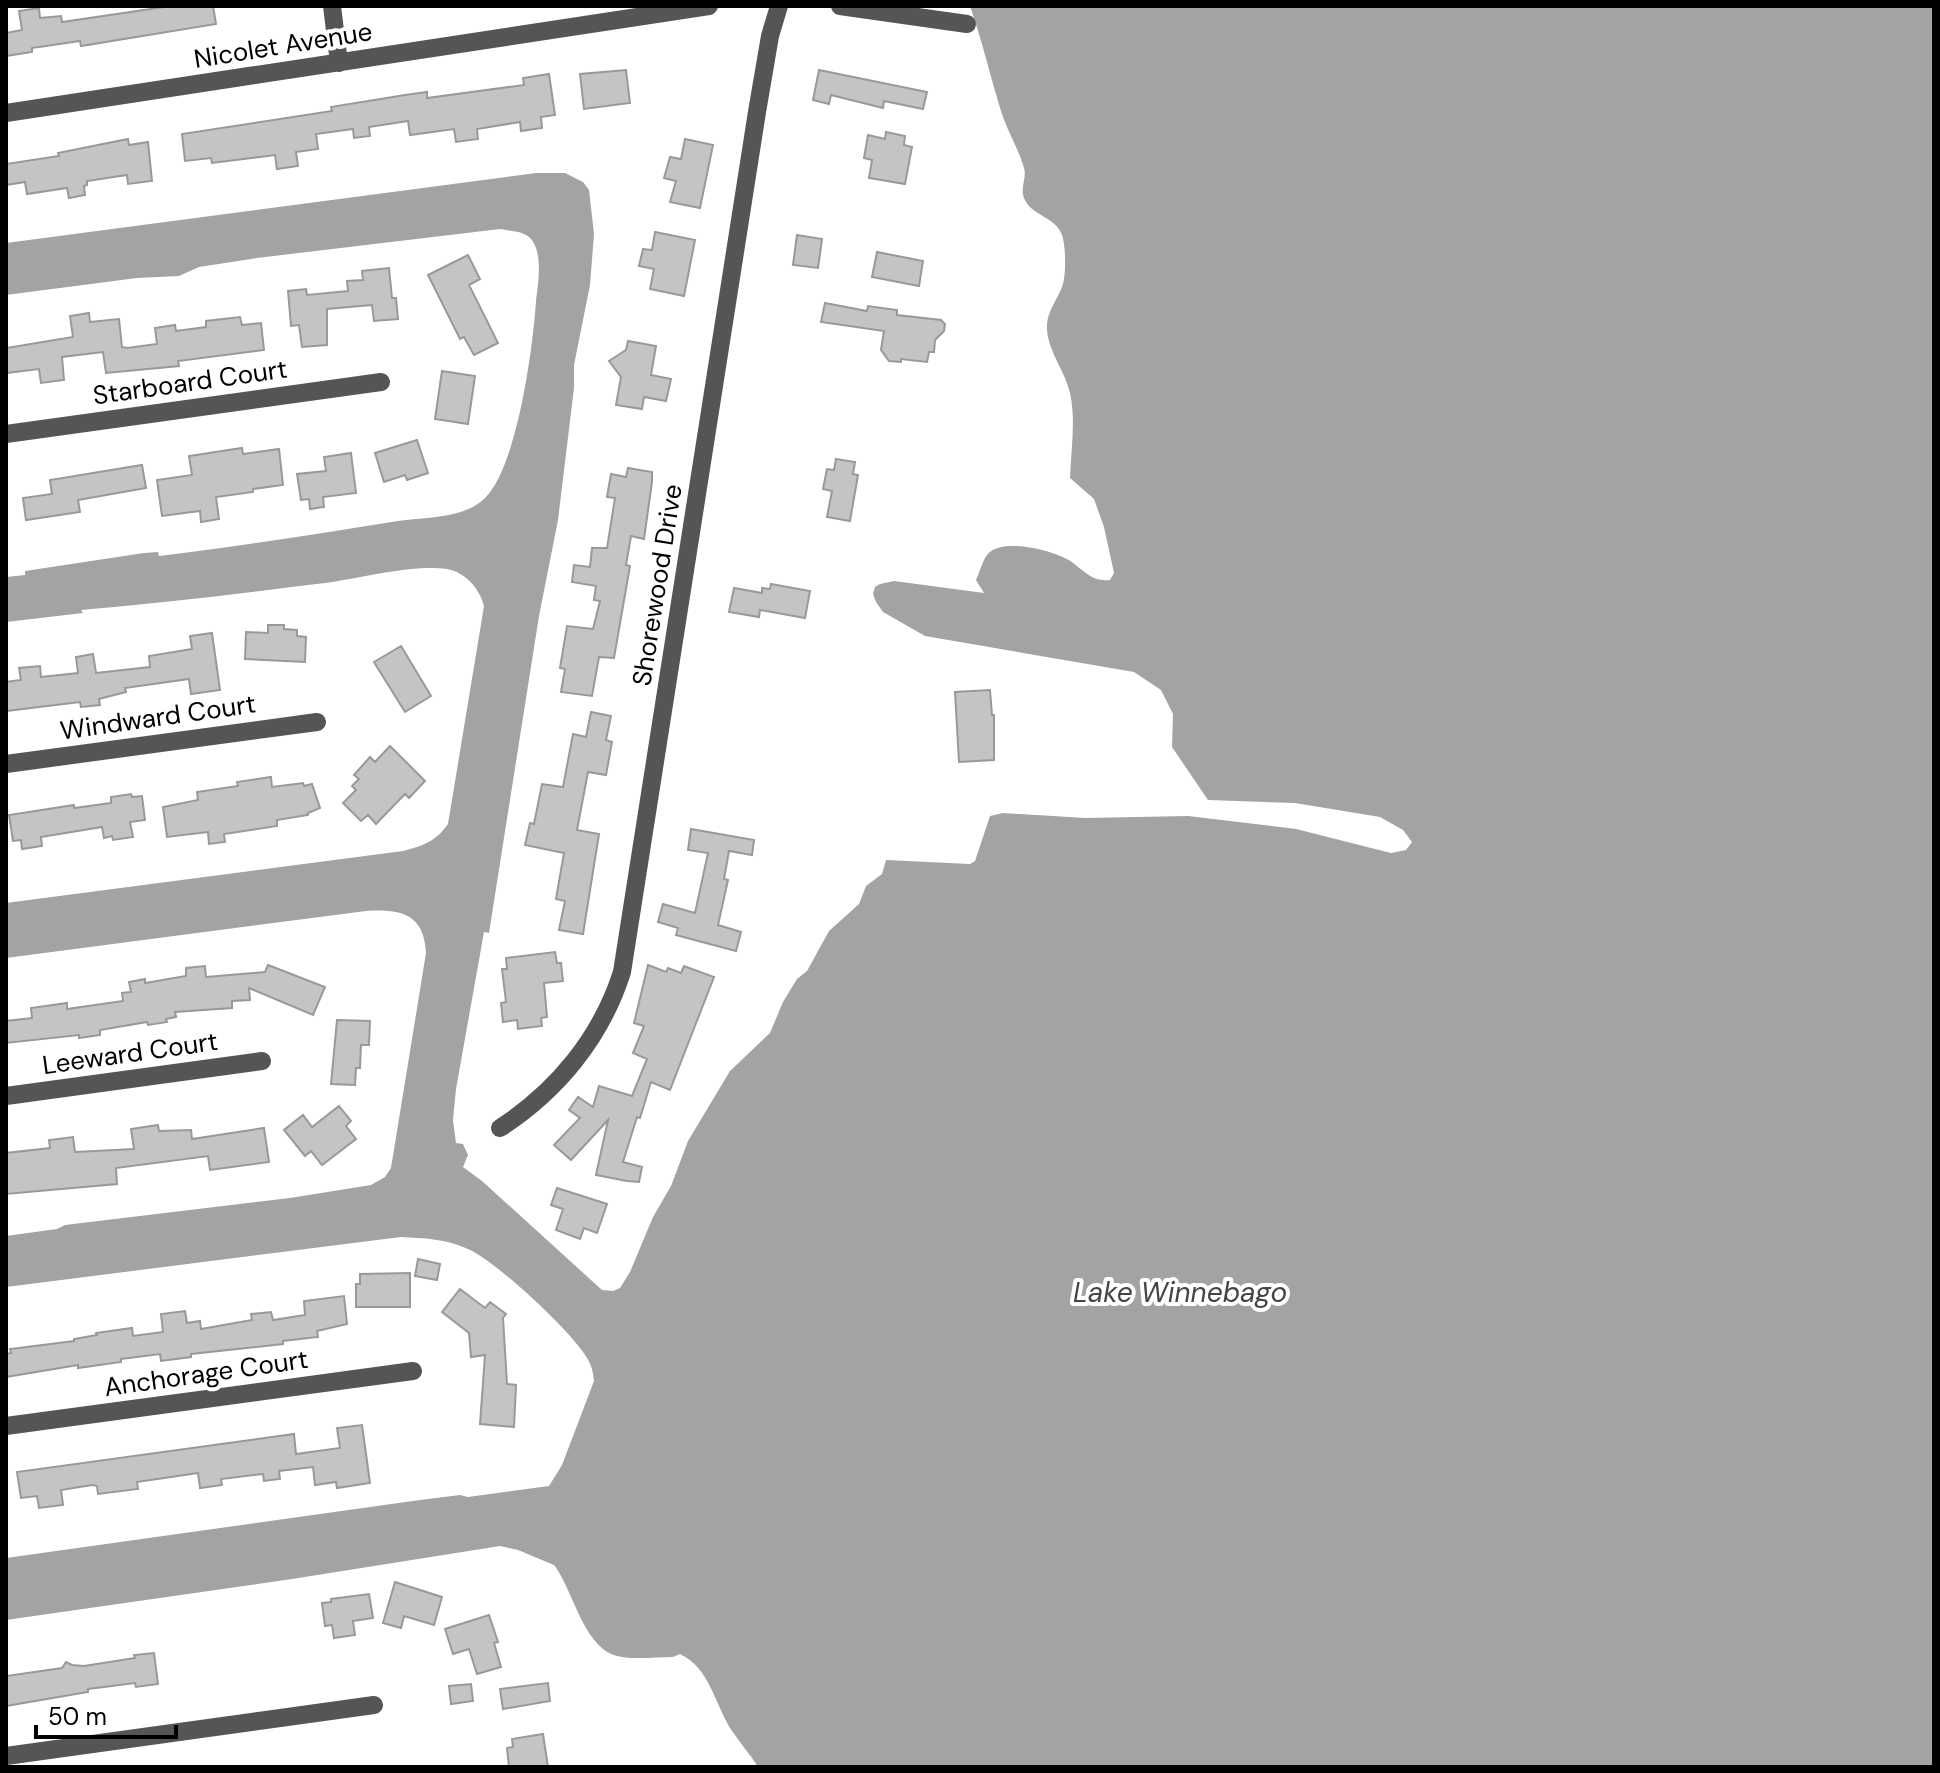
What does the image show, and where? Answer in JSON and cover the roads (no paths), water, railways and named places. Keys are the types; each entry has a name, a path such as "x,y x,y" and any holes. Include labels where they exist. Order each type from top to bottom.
{"street":[{"path":"332,6 339,63"},
{"name":"Nicolet Avenue","path":"6,113 709,6"},
{"name":"Shorewood Drive","path":"500,1128 529,1109 570,1066 608,1011 622,972 757,112 770,36 779,6"},
{"path":"840,6 967,24"},
{"name":"Starboard Court","path":"6,434 381,382"},
{"name":"Windward Court","path":"6,764 317,722"},
{"name":"Leeward Court","path":"6,1096 262,1061"},
{"name":"Anchorage Court","path":"6,1426 413,1371"},
{"path":"6,1756 374,1705"}],"water":[{"name":"Lake Winnebago","path":"970,6 1934,6 1934,1767 758,1767 726,1721 705,1678 690,1660 680,1654 673,1657 630,1658 605,1650 587,1630 554,1565 500,1546 6,1620 6,1558 420,1500 549,1486 562,1465 594,1381 590,1364 579,1346 514,1282 468,1249 435,1240 401,1237 6,1287 6,1236 57,1229 65,1225 290,1198 371,1185 385,1177 391,1168 426,953 421,929 408,916 389,911 366,911 6,958 6,903 403,851 428,842 448,824 484,606 475,588 460,574 447,569 418,568 325,583 81,610 83,613 6,622 6,577 25,575 25,571 144,553 158,552 159,556 444,516 476,505 496,483 514,434 531,347 539,268 537,250 529,237 500,229 257,258 199,267 179,276 137,278 6,295 6,243 536,173 565,173 583,182 589,190 594,234 590,285 574,365 558,520 539,616 489,933 484,932 453,1120 456,1143 463,1144 468,1155 463,1167 602,1290 620,1288 671,1186 688,1141 730,1071 770,1033 783,1002 797,979 807,971 829,931 859,904 866,886 882,874 886,860 970,864 975,861 990,816 1003,813 1085,818 1188,816 1296,829 1391,853 1406,850 1412,842 1403,830 1380,817 1295,803 1208,800 1172,747 1173,714 1161,690 1134,672 925,636 883,612 876,602 873,594 875,587 894,581 984,593 976,580 984,561 990,552 1007,546 1055,554 1099,579 1110,580 1114,573 1094,499 1070,478 1072,403 1047,330 1048,317 1064,279 1062,235 1024,198 1024,168 1003,117"}]}
